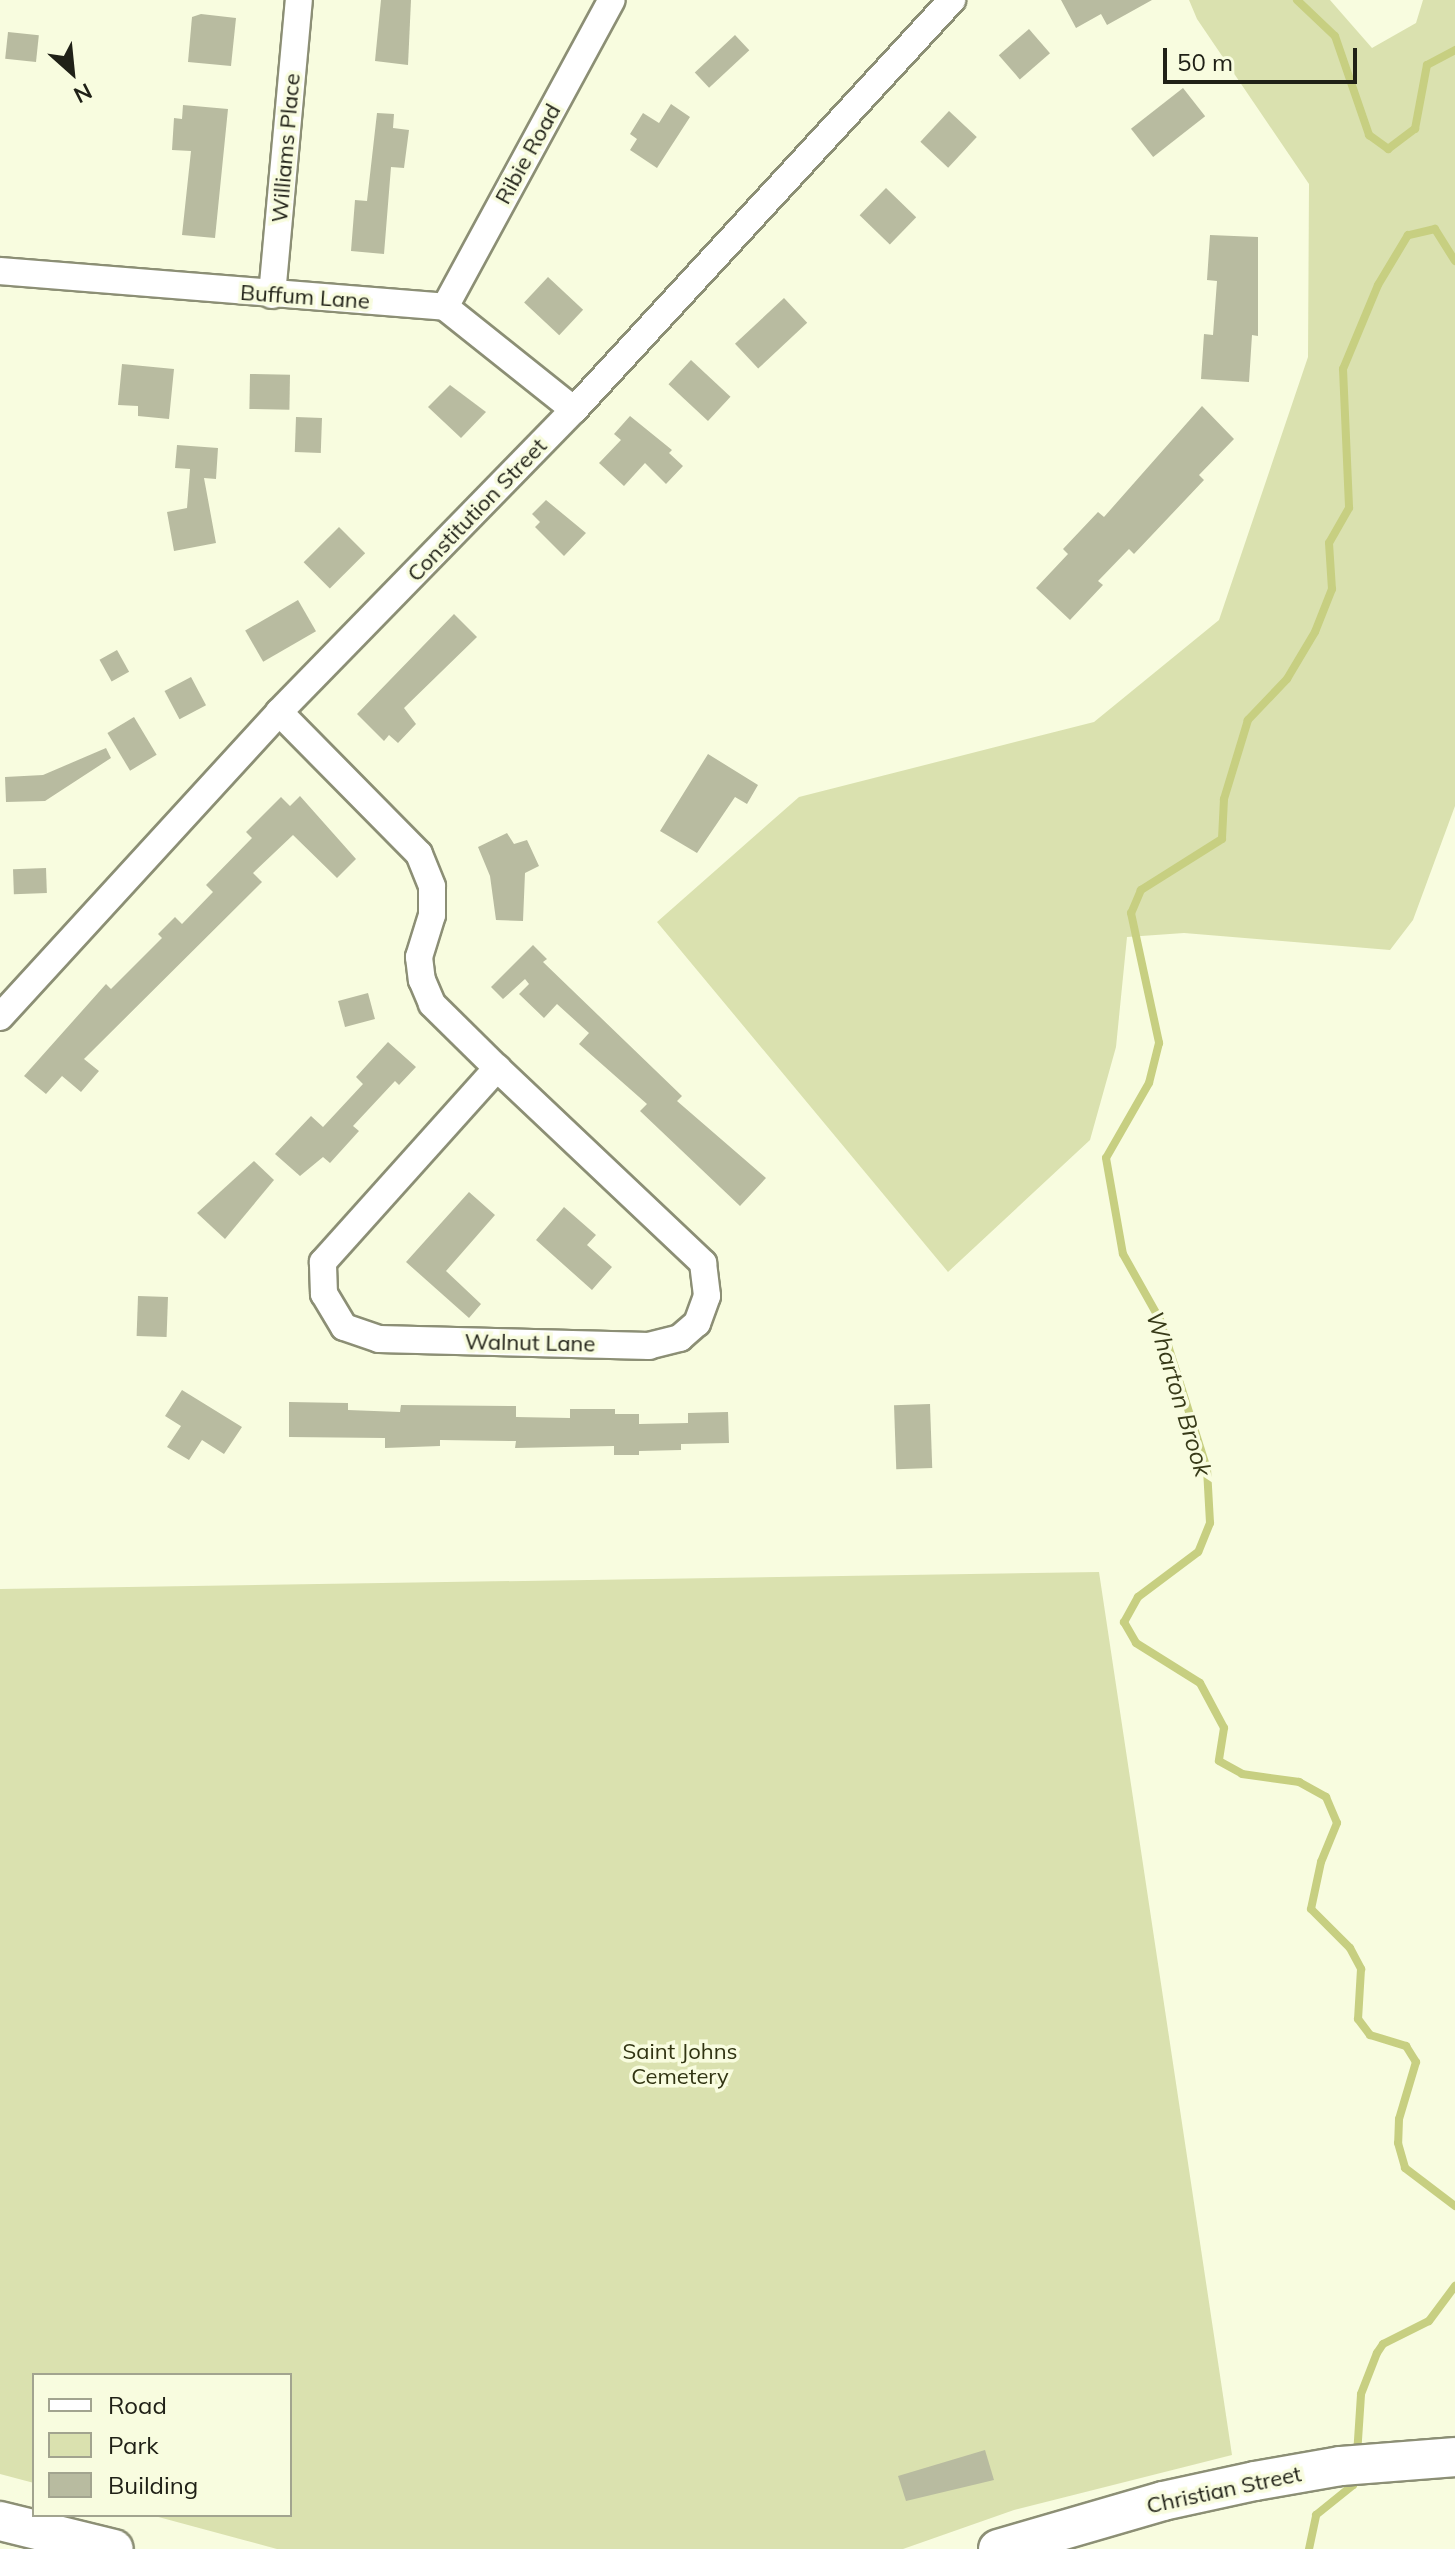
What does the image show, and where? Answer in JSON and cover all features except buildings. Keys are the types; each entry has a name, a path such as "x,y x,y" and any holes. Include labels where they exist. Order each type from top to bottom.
{"main road":[{"name":"Christian Street","path":"998,2549 1163,2501 1358,2465 1455,2457"},
{"path":"0,2521 114,2549"}],"street":[{"name":"Williams Place","path":"272,295 299,0"},
{"name":"Ribie Road","path":"445,307 612,0"},
{"name":"Constitution Street","path":"0,1017 279,712 574,410 952,0"},
{"name":"Buffum Lane","path":"0,271 445,307"},
{"path":"445,307 574,410"},
{"name":"Walnut Lane","path":"279,712 419,854 432,887 432,915 419,957 422,980 432,1004 703,1263 707,1296 697,1323 680,1338 649,1346 379,1339 344,1327 324,1294 323,1262 497,1068"}],"green space":[{"path":"1189,0 1330,0 1372,48 1416,23 1423,0 1455,0 1455,806 1413,920 1390,950 1184,933 1127,937 1116,1047 1090,1140 948,1272 657,922 799,797 1094,722 1219,620 1308,357 1309,184 1197,19"},
{"name":"Saint Johns Cemetery","path":"1099,1572 1232,2455 1014,2510 903,2549 277,2549 158,2517 292,2517 292,2373 32,2373 32,2482 0,2474 0,1589"}],"waterway":[{"path":"1297,0 1335,36 1369,135 1388,149 1415,129 1427,65 1455,50"},
{"name":"Wharton Brook","path":"1455,261 1435,229 1408,235 1378,285 1343,369 1349,508 1329,543 1332,589 1315,632 1287,679 1248,720 1224,799 1222,839 1141,890 1131,913 1159,1043 1149,1083 1106,1158 1123,1254 1160,1320 1207,1469 1210,1523 1198,1552 1138,1597 1124,1622 1136,1643 1200,1683 1224,1728 1219,1761 1242,1774 1299,1782 1326,1797 1337,1823 1321,1862 1311,1909 1350,1948 1361,1969 1358,2019 1370,2035 1406,2046 1416,2062 1399,2119 1398,2143 1405,2168 1455,2206"},
{"name":"Wharton Brook","path":"1357,2455 1361,2394 1377,2353 1383,2344 1429,2321 1455,2286"},
{"name":"Wharton Brook","path":"1309,2549 1316,2515 1353,2485 1354,2476"}]}
